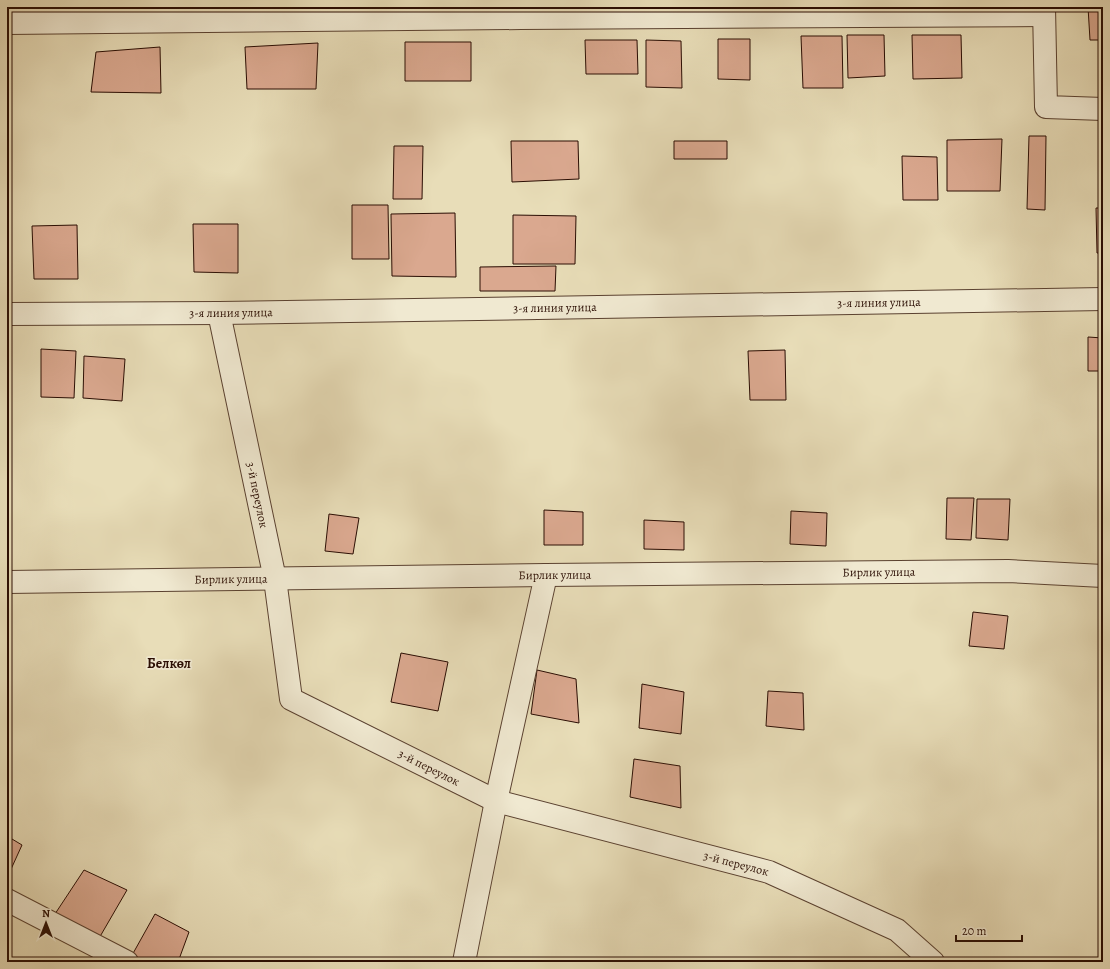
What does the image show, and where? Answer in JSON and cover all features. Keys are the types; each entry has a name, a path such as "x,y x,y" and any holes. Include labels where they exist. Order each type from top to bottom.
{"street":[{"path":"7,23 521,12 1044,11 1046,107 1103,109"},
{"name":"3-я линия улица","path":"7,314 219,313 1103,299"},
{"name":"3-й переулок","path":"219,313 275,579 291,699 496,801 769,872 897,930 933,962"},
{"name":"Бирлик улица","path":"7,582 1008,571 1103,576"},
{"path":"464,962 496,801 546,575"},
{"path":"7,900 127,962"}],"building":[{"path":"108,7 108,8 71,8"},
{"path":"226,7 226,8 176,8"},
{"path":"1088,7 1103,7 1103,40 1090,40"},
{"path":"847,35 884,35 885,76 848,78"},
{"path":"912,35 961,35 962,78 913,79"},
{"path":"801,36 842,36 843,88 803,88"},
{"path":"718,39 750,39 750,80 718,79"},
{"path":"585,40 637,40 638,74 586,74"},
{"path":"646,40 681,41 682,88 646,87"},
{"path":"405,42 471,42 471,81 405,81"},
{"path":"318,43 316,89 247,89 245,47"},
{"path":"160,47 161,93 91,92 96,52"},
{"path":"1029,136 1046,136 1045,210 1027,209"},
{"path":"1002,139 1000,191 947,191 947,140"},
{"path":"511,141 578,141 579,179 512,182"},
{"path":"674,141 727,141 727,159 674,159"},
{"path":"394,146 423,146 422,199 393,199"},
{"path":"902,156 937,157 938,200 903,200"},
{"path":"352,205 388,205 389,259 352,259"},
{"path":"1096,208 1103,208 1103,253 1097,253"},
{"path":"455,213 456,277 392,276 391,214"},
{"path":"513,215 576,216 575,264 513,264"},
{"path":"193,224 238,224 238,273 194,272"},
{"path":"77,225 78,279 34,279 32,226"},
{"path":"556,266 555,291 480,291 480,267"},
{"path":"1088,337 1103,338 1103,371 1088,371"},
{"path":"41,349 76,351 74,398 41,397"},
{"path":"785,350 786,400 750,400 748,351"},
{"path":"84,356 125,359 122,401 83,398"},
{"path":"947,498 974,498 971,540 946,539"},
{"path":"977,499 1010,499 1008,540 976,538"},
{"path":"544,510 583,512 583,545 544,545"},
{"path":"791,511 827,513 826,546 790,544"},
{"path":"329,514 359,518 353,554 325,551"},
{"path":"644,520 684,522 684,550 644,549"},
{"path":"973,612 1008,616 1004,649 969,646"},
{"path":"401,653 448,662 438,711 391,702"},
{"path":"537,670 576,679 579,723 531,714"},
{"path":"642,684 684,692 681,734 639,728"},
{"path":"768,691 803,693 804,730 766,726"},
{"path":"634,759 680,766 681,808 630,797"},
{"path":"7,836 22,845 7,878"},
{"path":"84,870 127,890 98,940 51,920"},
{"path":"155,914 189,932 178,962 141,962 131,957"}],"district":[{"name":"Белкөл","path":"169,663"}]}
